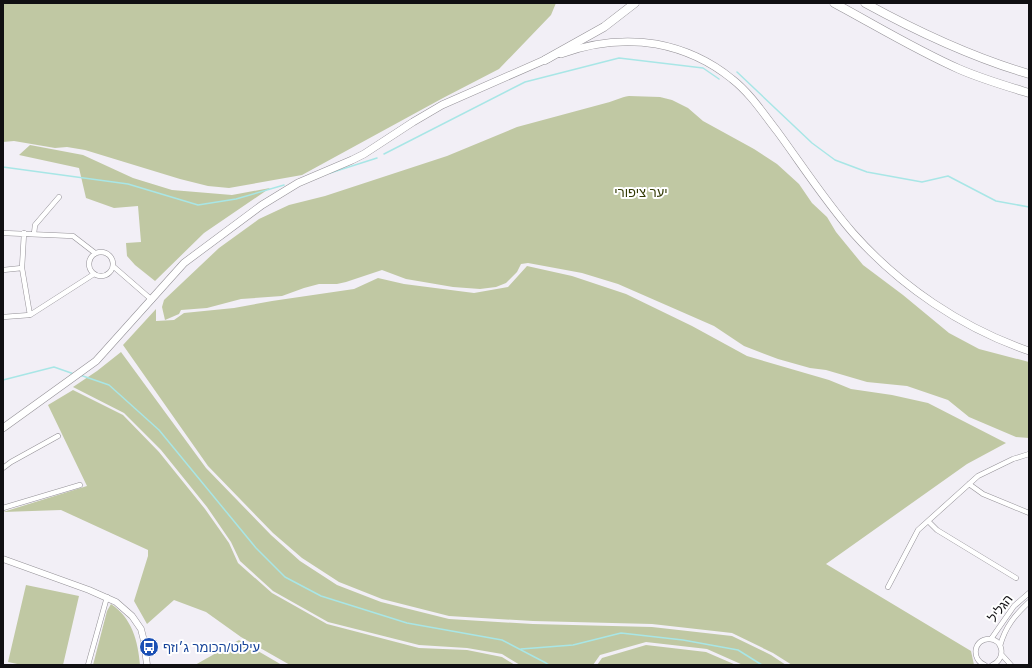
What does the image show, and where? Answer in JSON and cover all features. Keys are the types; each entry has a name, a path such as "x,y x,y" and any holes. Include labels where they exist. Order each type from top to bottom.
{"highway":[{"path":"545,60 598,30 635,3"},
{"path":"834,3 959,69 1029,93"},
{"path":"865,3 937,40 987,60 1029,74"},
{"path":"922,50 961,74 1029,99"}],"main road":[{"path":"3,428 96,361 184,263 262,206 298,183 352,160 442,105 545,60 566,52 601,43 637,42 676,49 707,62 732,79 754,101 841,219 870,251 888,268 927,298 960,320 1004,342 1029,351"}],"street":[{"path":"34,234 35,225 59,197"},
{"path":"3,233 73,236 95,253"},
{"path":"24,233 22,268 30,315"},
{"path":"114,267 106,276 102,277 94,274 89,267 89,263 90,259 95,253 103,252 110,255 114,267 152,300"},
{"path":"3,270 22,268"},
{"path":"3,317 30,315 94,274"},
{"path":"3,468 58,436"},
{"path":"888,587 915,533 968,484 987,471 1013,459 1029,454"},
{"path":"968,484 983,494 1029,513"},
{"path":"3,508 80,485"},
{"path":"928,521 937,530 1016,578"},
{"path":"3,559 107,597 116,602 132,616 141,629 147,665"},
{"name":"הגליל","path":"991,639 1014,606 1029,593"},
{"path":"88,665 107,597"},
{"name":"הגליל","path":"1000,646 1007,627 1029,602"},
{"path":"985,665 979,662 976,658 976,647 983,640 991,639 998,643 1002,655 1011,665"},
{"path":"996,664 1002,655"}],"green space":[{"path":"3,3 556,3 551,15 499,69 302,175 229,188 208,186 180,179 85,150 67,147 55,148 14,141 3,142"},
{"name":"יער ציפורי","path":"629,96 660,97 672,100 688,108 703,121 754,149 777,164 799,184 812,203 827,217 836,232 863,265 903,295 949,333 979,349 1029,362 1029,438 1016,437 969,417 948,400 907,386 867,382 826,370 810,368 778,359 744,346 714,326 618,284 582,273 528,263 521,264 517,272 506,283 496,287 480,289 453,287 406,279 382,270 346,282 337,284 319,284 282,296 241,299 207,308 181,310 179,314 165,320 162,307 164,300 219,248 259,219 289,205 325,196 447,156 517,127"},
{"path":"30,145 83,155 133,178 172,190 232,195 270,188 204,233 155,281 135,265 127,256 126,243 141,242 138,206 114,208 86,198 79,168 19,155"},
{"path":"527,266 572,276 626,294 692,326 747,356 829,380 851,389 892,395 928,403 1006,443 967,464 826,564 971,651 974,665 792,665 773,653 732,633 652,624 533,621 449,616 382,599 339,582 302,558 273,533 208,466 123,345 156,309 156,321 174,320 184,313 234,308 354,289 378,278 404,284 474,293 508,287"},
{"path":"121,352 206,468 271,535 300,561 337,585 381,602 449,619 533,624 652,627 732,636 771,655 786,665 743,665 707,649 646,642 600,655 593,665 520,665 502,654 467,648 419,645 328,622 273,591 240,561 231,542 207,507 161,450 124,413 73,387 97,371"},
{"path":"73,390 123,415 159,452 205,509 229,543 238,563 272,593 327,624 419,648 467,650 502,657 515,665 290,665 241,637 206,612 174,600 147,624 134,601 148,556 148,550 61,510 3,512 87,486 48,405"},
{"path":"26,585 79,596 63,665 22,665 8,662"},
{"path":"111,604 124,616 133,631 138,647 140,665 93,665 107,611"},
{"path":"239,640 282,665 195,665"},
{"path":"646,645 706,652 736,665 597,665 602,658"}],"waterway":[{"path":"384,154 525,82 619,58 703,68 719,79"},
{"path":"737,72 812,143 835,160 867,172 922,182 948,176 996,201 1029,207"},
{"path":"330,173 377,158"},
{"path":"3,167 128,184 198,205 236,199 284,185"},
{"path":"3,380 54,367 74,374"},
{"path":"80,375 109,385 159,430 256,548 285,577 321,596 407,623 502,640 549,665"},
{"path":"521,649 573,645 621,633 683,640 738,650 762,665"}],"place":[{"name":"עילוט/הכומר ג׳וזף","path":"149,647"}]}
